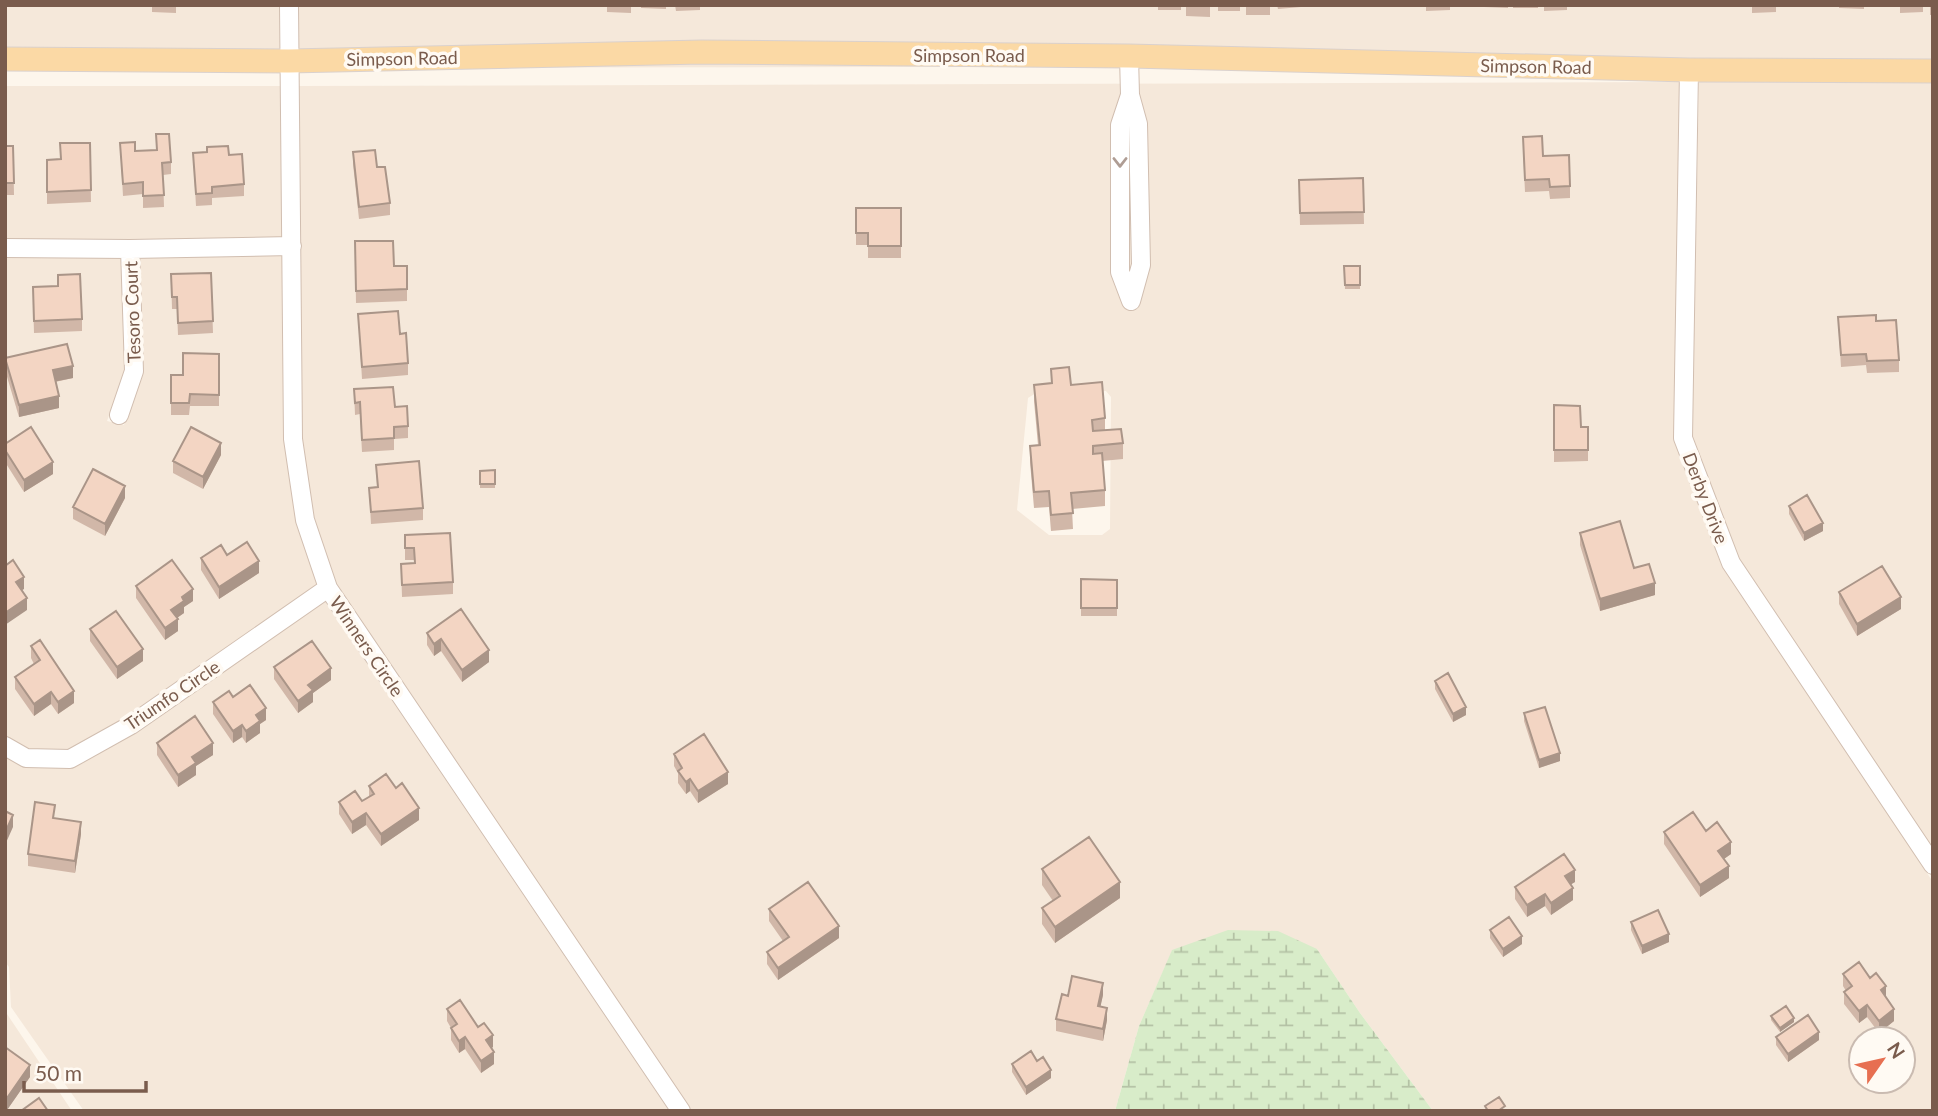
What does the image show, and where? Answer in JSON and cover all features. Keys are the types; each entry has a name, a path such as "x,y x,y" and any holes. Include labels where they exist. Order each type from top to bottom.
{"main road":[{"name":"Simpson Road","path":"5,59 289,61 702,52 1129,56 1689,70 1933,71"}],"street":[{"name":"Winners Circle","path":"289,5 293,439 305,520 328,588 681,1111"},
{"path":"1129,56 1130,95 1138,124 1141,265 1131,301 1120,272 1120,125 1130,95"},
{"name":"Derby Drive","path":"1689,70 1683,438 1731,563 1933,865"},
{"path":"5,248 292,246"},
{"name":"Tesoro Court","path":"119,415 134,371 130,249"},
{"name":"Triumfo Circle","path":"5,746 26,758 70,759 131,725 328,588"}],"shaded area":[{"path":"5,5 279,5 280,68 5,69"},
{"path":"298,5 1933,5 1933,65 298,68"},
{"path":"1681,82 1674,438 1722,567 1933,882 1933,1111 1433,1111 1360,1013 1317,949 1172,951 1139,1026 1115,1111 692,1111 336,584 314,518 302,437 298,86","holes":["1106,391 1111,397 1110,529 1102,535 1049,535 1017,510 1028,398 1036,393"]},
{"path":"1699,82 1933,82 1933,848 1739,558 1692,435"},
{"path":"5,86 280,86 283,237 5,239"},
{"path":"283,255 284,441 296,522 317,585 126,719 68,750 29,750 5,735 5,257 121,258 125,371 107,421 124,425 143,370 139,257"},
{"path":"324,600 669,1111 84,1111 11,1007 9,967 5,962 5,757 25,767 74,766 135,733"},
{"path":"5,1011 72,1111 5,1111"}],"green space":[{"path":"1228,930 1278,931 1317,949 1360,1013 1433,1111 1115,1111 1139,1026 1172,950"}],"building":[{"path":"156,134 169,134 171,162 162,163 164,195 143,196 143,182 123,184 120,143 135,142 135,151 157,150"},
{"path":"1542,136 1543,156 1569,155 1570,186 1550,187 1549,179 1525,180 1523,137"},
{"path":"60,143 90,143 91,190 47,192 47,160 61,159"},
{"path":"5,146 13,146 14,183 5,183"},
{"path":"228,146 229,155 242,154 244,184 212,187 212,193 196,194 193,153 207,152 207,147"},
{"path":"375,150 377,167 385,167 390,203 359,207 353,152"},
{"path":"1363,178 1364,212 1300,213 1299,180"},
{"path":"856,208 901,208 901,246 868,246 868,233 856,233"},
{"path":"355,241 393,241 394,266 407,266 407,289 356,291"},
{"path":"1344,266 1360,266 1360,285 1345,285"},
{"path":"211,273 213,321 178,323 177,297 172,297 171,274"},
{"path":"80,274 82,319 34,321 33,287 58,286 58,275"},
{"path":"398,311 400,334 406,333 408,363 362,367 358,314"},
{"path":"1876,315 1876,321 1896,320 1899,360 1867,361 1866,354 1841,355 1838,317"},
{"path":"67,344 73,366 53,370 59,396 19,405 5,358"},
{"path":"183,353 219,354 219,395 190,394 189,403 171,403 171,375 183,375"},
{"path":"1069,367 1071,385 1102,382 1105,418 1092,420 1093,431 1121,429 1123,443 1093,446 1093,454 1102,453 1105,490 1071,493 1073,513 1051,515 1049,491 1034,492 1030,446 1040,445 1034,385 1052,383 1051,369"},
{"path":"393,387 395,407 407,406 408,426 394,427 394,438 362,440 360,402 355,403 354,389"},
{"path":"1554,405 1580,406 1581,427 1588,427 1588,450 1554,450"},
{"path":"31,427 53,462 24,480 5,450 5,444"},
{"path":"191,427 221,443 203,477 173,461"},
{"path":"419,461 423,508 371,512 369,488 378,487 376,465"},
{"path":"93,469 125,486 105,524 73,507"},
{"path":"495,470 495,484 480,484 480,471"},
{"path":"1807,495 1823,523 1804,533 1789,506"},
{"path":"1620,521 1634,568 1649,564 1655,583 1600,599 1580,533"},
{"path":"450,533 453,582 402,585 401,564 415,563 414,548 405,548 405,535"},
{"path":"247,542 259,561 219,587 201,558 221,545 227,555"},
{"path":"13,560 24,577 16,582 27,598 5,613 5,566"},
{"path":"172,560 193,589 182,597 184,601 171,610 178,619 165,628 136,586"},
{"path":"1882,566 1901,597 1857,624 1839,592"},
{"path":"1081,579 1117,580 1117,608 1081,608"},
{"path":"461,609 489,650 462,670 441,639 434,644 427,633"},
{"path":"116,611 143,649 117,667 90,629"},
{"path":"40,640 74,691 58,702 51,692 34,704 15,677 40,660 31,646"},
{"path":"312,641 331,668 308,685 313,690 298,701 274,667"},
{"path":"1448,673 1466,707 1453,714 1435,681"},
{"path":"250,685 266,708 256,715 260,721 246,731 242,725 233,731 213,702 229,691 233,697"},
{"path":"1545,707 1560,753 1539,760 1524,713"},
{"path":"195,716 213,743 192,757 196,763 178,775 157,743"},
{"path":"704,734 728,772 698,791 690,779 686,782 678,771 682,768 674,754"},
{"path":"386,774 396,788 402,783 419,808 381,834 366,813 352,822 339,802 355,791 362,801 374,794 369,786"},
{"path":"35,802 55,805 53,818 81,822 75,861 28,854"},
{"path":"5,811 13,815 5,833"},
{"path":"1693,812 1706,831 1717,822 1731,842 1718,851 1729,866 1700,885 1664,832"},
{"path":"1089,837 1120,882 1055,927 1042,908 1060,896 1042,869"},
{"path":"1564,854 1575,870 1565,876 1573,888 1551,903 1545,894 1527,905 1515,887"},
{"path":"808,882 839,926 778,968 767,952 789,937 769,909"},
{"path":"1658,910 1669,934 1642,946 1631,922"},
{"path":"1509,917 1522,936 1503,949 1490,930"},
{"path":"1859,962 1870,978 1876,973 1886,986 1881,990 1894,1009 1879,1021 1867,1005 1859,1011 1844,992 1852,986 1843,974"},
{"path":"1072,976 1103,983 1098,1006 1107,1008 1103,1029 1056,1019 1062,994 1068,996"},
{"path":"460,1000 478,1027 484,1023 493,1035 486,1040 494,1052 481,1061 465,1037 459,1041 451,1028 457,1024 447,1009"},
{"path":"1786,1006 1794,1018 1780,1028 1771,1016"},
{"path":"1808,1015 1819,1032 1788,1054 1776,1037"},
{"path":"5,1047 30,1065 7,1098 5,1097"},
{"path":"1031,1051 1037,1061 1043,1057 1051,1070 1026,1087 1012,1064"},
{"path":"1499,1097 1505,1106 1498,1111 1488,1111 1485,1106"},
{"path":"39,1098 48,1111 21,1111"}]}
